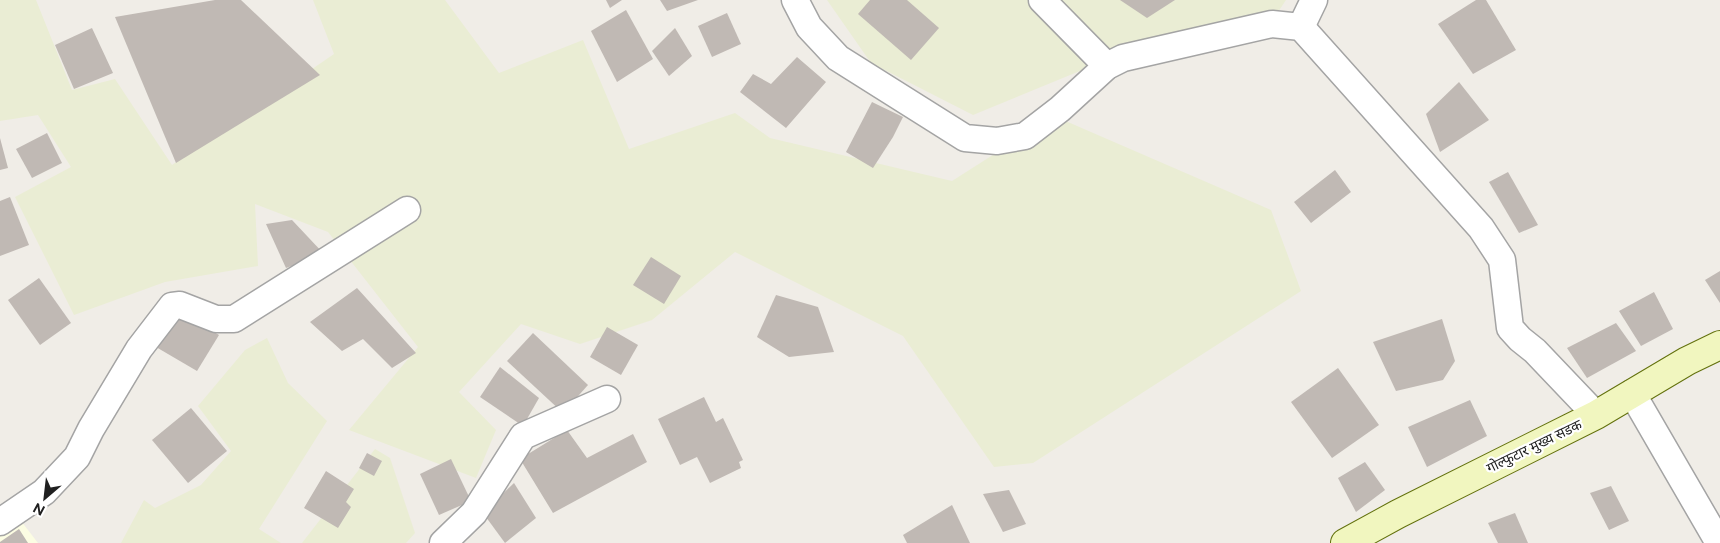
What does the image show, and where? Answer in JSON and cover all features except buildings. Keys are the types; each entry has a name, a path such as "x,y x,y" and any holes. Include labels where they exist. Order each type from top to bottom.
{"main road":[{"name":"गोल्फुटार मुख्य सडक","path":"1345,543 1398,514 1596,415 1687,361 1720,345"}],"street":[{"path":"795,0 810,27 838,58 965,138 997,141 1025,136 1060,109 1107,66 1124,58 1272,24 1301,27 1481,228 1502,260 1510,328 1535,351 1596,415"},
{"path":"1042,0 1107,66"},
{"path":"1301,27 1314,0"},
{"path":"0,522 44,492 76,457 139,349 172,306 180,305 216,319 234,319 407,210"},
{"path":"1632,393 1720,543"},
{"path":"443,543 474,512 523,436 607,399"}],"shaded area":[{"path":"0,0 36,0 72,90 115,79 172,165 334,54 313,0 445,0 499,73 583,40 629,149 735,113 770,138 952,181 1054,116 1271,210 1301,291 1033,463 994,467 903,336 735,252 652,320 580,344 521,324 459,392 496,430 476,478 349,430 418,347 328,232 255,204 258,266 165,282 74,315 15,197 71,167 38,115 0,121"},
{"path":"827,0 1286,0 1272,21 1109,59 973,115 871,63"},
{"path":"267,338 288,383 327,421 259,529 281,543 121,543 144,500 155,508 201,485 231,451 198,406 245,350"},
{"path":"375,449 390,458 415,533 406,543 302,543"},
{"path":"18,517 38,543 0,543 0,531"}]}
